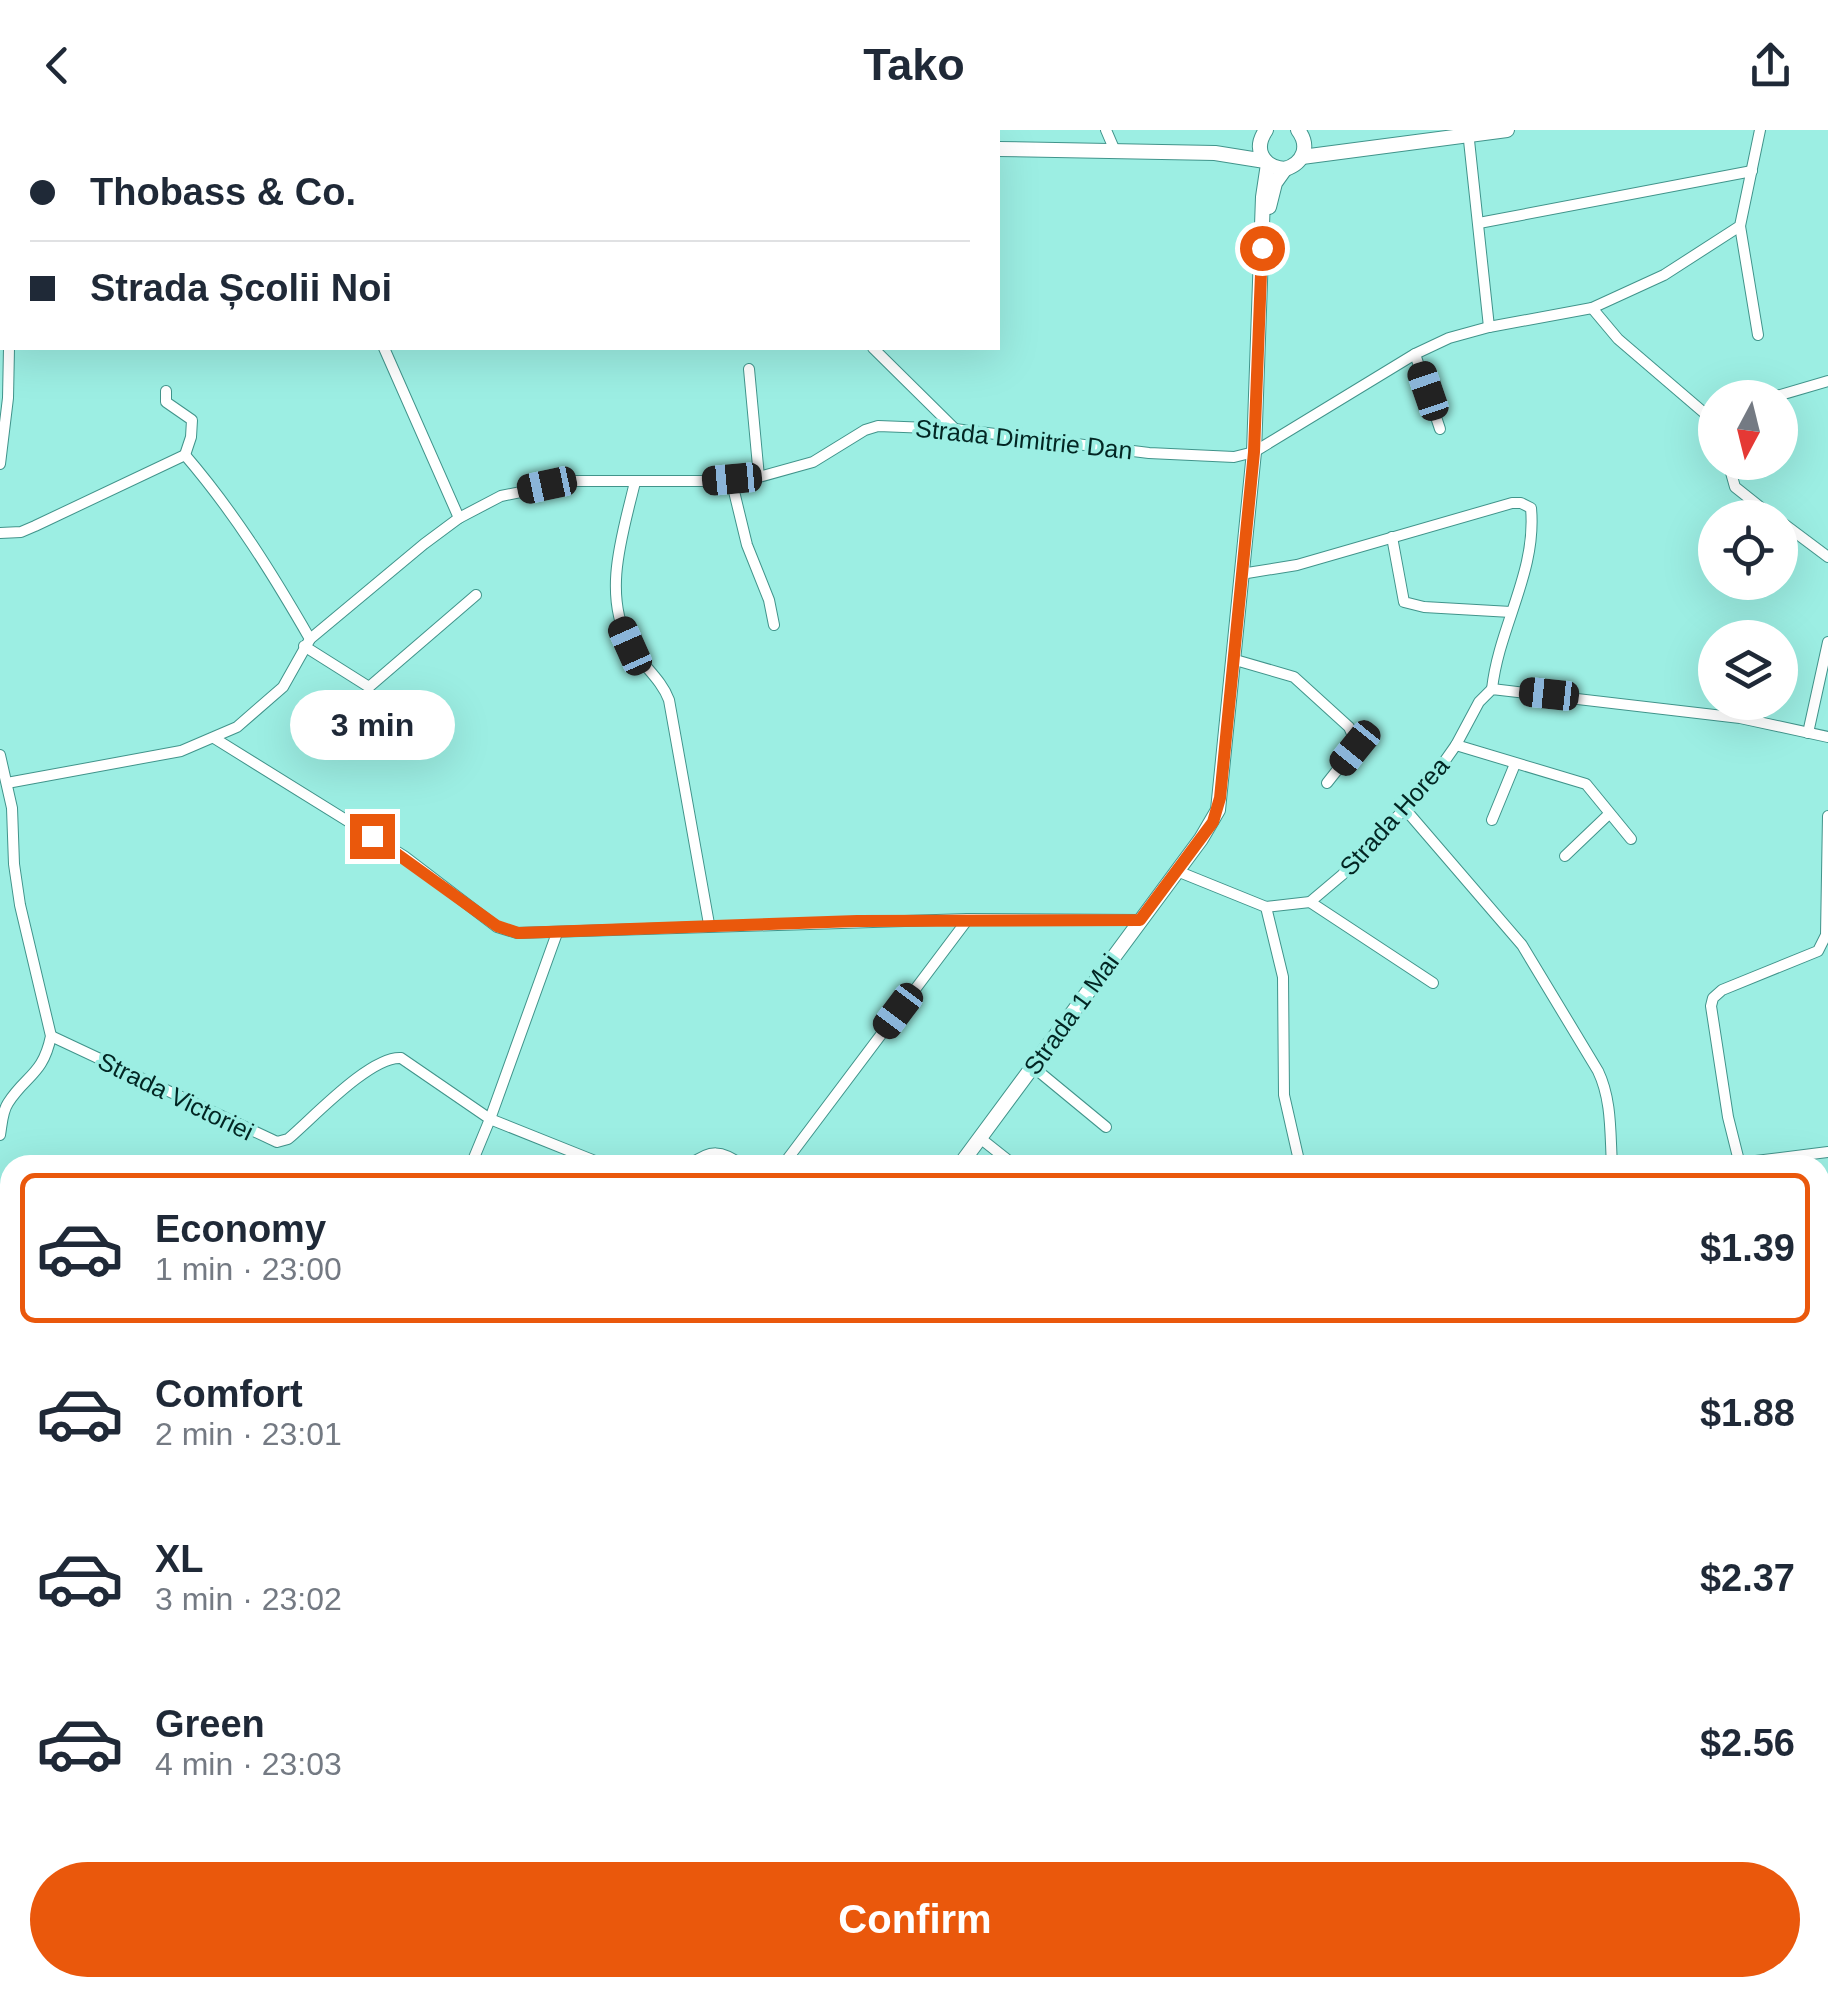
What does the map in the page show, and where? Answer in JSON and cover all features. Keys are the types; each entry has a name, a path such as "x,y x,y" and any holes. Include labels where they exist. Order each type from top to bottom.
{"main road":[{"path":"1000,150 1215,153 1285,169 1302,157 1506,130"},
{"path":"1215,153 1262,134"},
{"name":"Strada 1 Mai","path":"967,1155 1218,810 1254,452 1266,163 1262,134"},
{"path":"1302,157 1301,134 1345,150"},
{"name":"Strada 1 Mai","path":"1264,216 1275,183 1285,169"}],"street":[{"path":"1106,130 1115,150"},
{"path":"1758,335 1740,226 1760,130"},
{"path":"1468,133 1489,327"},
{"path":"1479,223 1752,171"},
{"path":"1254,452 1415,354 1450,338 1489,327 1592,308 1664,276 1740,226"},
{"path":"1592,308 1618,339 1698,405"},
{"path":"0,464 9,350"},
{"path":"385,350 459,518"},
{"path":"875,350 955,428"},
{"path":"1415,354 1440,428"},
{"path":"749,369 759,477"},
{"path":"1798,390 1828,381"},
{"path":"0,534 36,526 184,455 192,420 166,402 166,391"},
{"name":"Strada Dimitrie Dan","path":"6,783 181,751 237,727 273,698 292,674 307,642 459,518 501,496 522,490 575,482 759,477 813,462 878,426 955,428 1149,453 1220,457 1254,452"},
{"path":"184,455 226,504 275,577 307,642 369,687 476,596"},
{"path":"732,479 747,545 770,600 774,626"},
{"path":"1733,480 1735,487 1752,500"},
{"path":"635,482 617,568 616,606 630,646 663,684 669,700 709,924"},
{"path":"1240,574 1297,565 1512,503 1526,505 1531,508 1532,524 1525,574 1495,656 1492,688 1740,718 1828,737"},
{"path":"1798,535 1828,557"},
{"path":"1392,538 1404,602 1424,607 1511,612"},
{"path":"1808,732 1828,642"},
{"path":"1232,660 1294,677 1349,727 1357,745 1327,783"},
{"name":"Strada Horea","path":"1310,902 1342,876 1405,809 1456,745 1479,702 1492,688"},
{"path":"214,738 404,856 497,926 518,933 709,924 1140,920"},
{"path":"1456,745 1586,784 1632,839"},
{"path":"0,756 12,808 20,905 52,1036 38,1070 9,1100 0,1134"},
{"path":"1492,820 1515,764"},
{"path":"1405,809 1522,945 1598,1072 1605,1085 1611,1155"},
{"path":"1566,856 1608,814"},
{"path":"1737,1155 1711,1006 1722,990 1808,956 1823,945 1828,816"},
{"path":"0,864 14,864"},
{"path":"1176,871 1266,907 1310,902 1432,983"},
{"path":"1266,907 1283,977 1284,1095 1298,1155"},
{"path":"791,1155 968,919"},
{"path":"475,1155 557,933"},
{"name":"Strada Victoriei","path":"52,1036 269,1141 288,1139 372,1066 391,1057 401,1058 490,1120 579,1155"},
{"path":"1032,1066 1106,1127"},
{"path":"980,1138 1001,1155"}],"route":[{"path":"372,836 497,926 518,933 709,924 1140,920 1218,810 1254,452 1262,248"}]}
